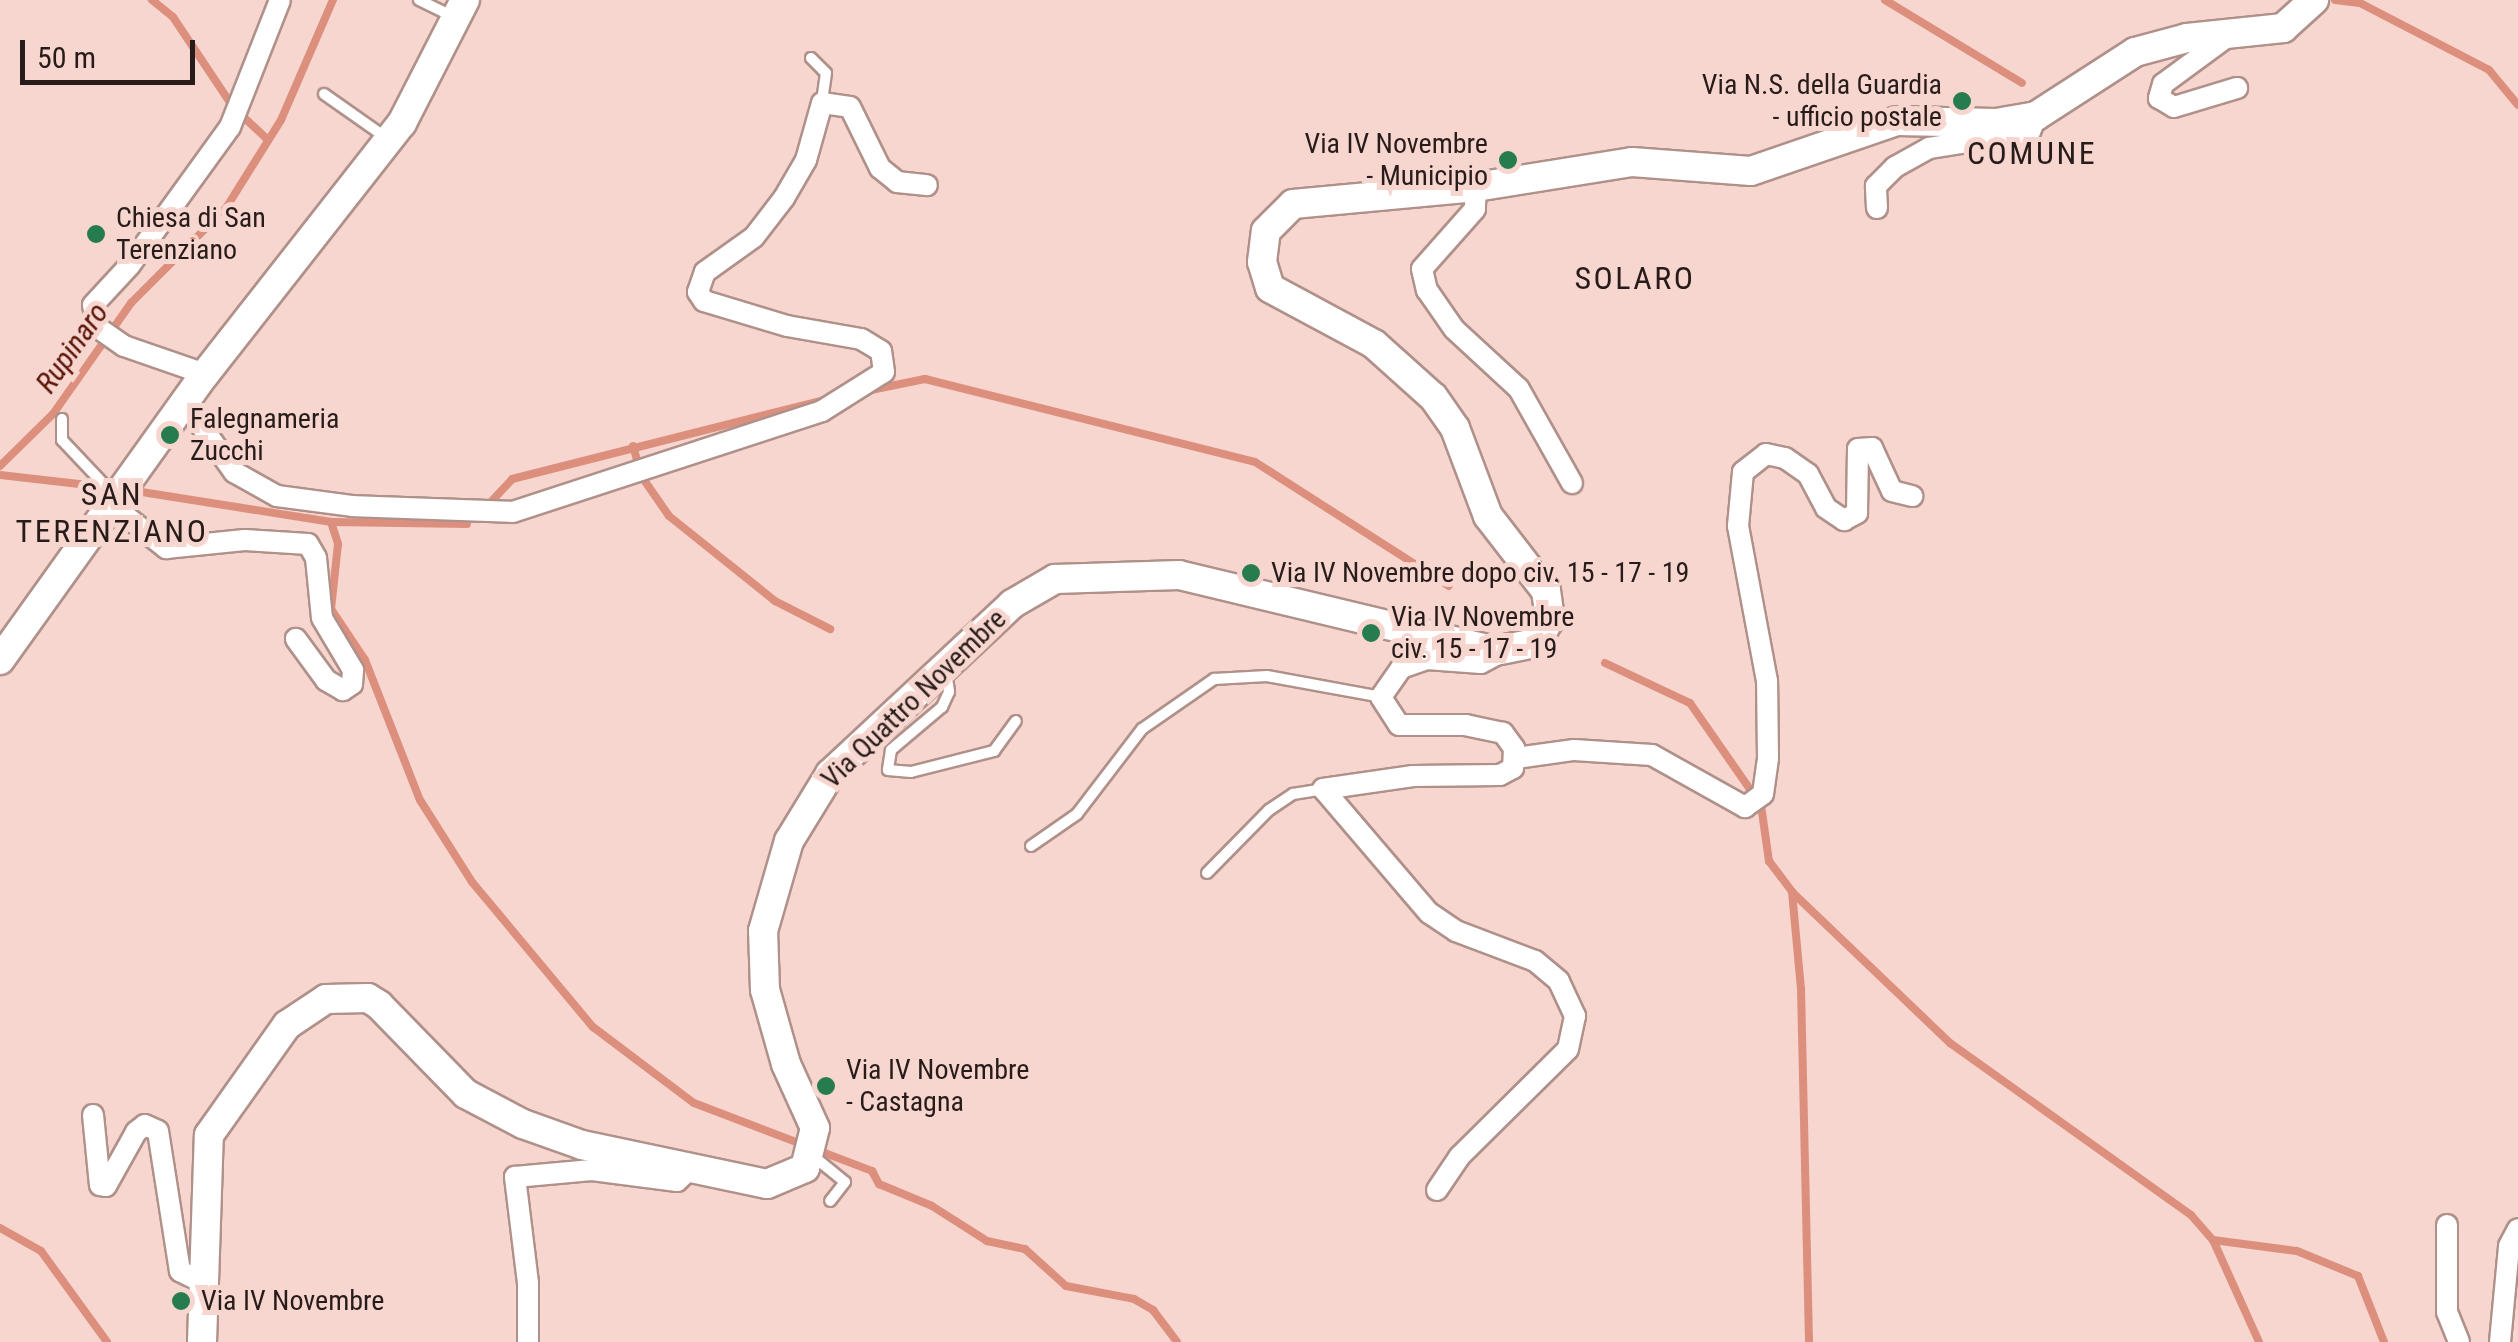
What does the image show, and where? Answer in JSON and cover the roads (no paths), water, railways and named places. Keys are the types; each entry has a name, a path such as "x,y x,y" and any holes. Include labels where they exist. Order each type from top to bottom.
{"main road":[{"path":"1502,652 1535,643 1550,604 1488,516 1455,428 1424,388 1374,344 1270,288 1262,262 1266,231 1293,204 1317,196 1476,188 1632,162 1751,172 1897,121 1996,124 2036,116 2134,52 2284,28 2307,13 2314,0"},
{"path":"0,660 205,374 389,140 452,7"},
{"name":"Via Quattro Novembre","path":"814,1145 765,990 763,931 789,841 830,774 1012,604 1055,579 1100,574 1179,575 1243,587 1370,624 1502,652"},
{"path":"202,1342 210,1134 287,1025 326,999 368,998 380,1005 466,1094 493,1112 582,1144 688,1170 782,1182 814,1145"}],"street":[{"path":"205,374 124,346 97,327 93,305 130,265 230,127 280,0"},
{"path":"2232,34 2163,84 2159,98 2174,107 2236,88"},
{"path":"185,403 234,472 277,496 497,514 822,410 884,372 881,351 861,339 704,301 698,292 705,272 754,236 784,198 806,160 822,103 850,107 880,168 897,182 927,185"},
{"path":"1878,208 1876,186 1896,167 1929,148 2030,132 2036,116"},
{"path":"1476,188 1476,209 1422,269 1427,290 1454,329 1519,389 1572,484"},
{"path":"1323,789 1413,776 1500,775 1516,758 1574,750 1652,755 1745,807 1763,794 1768,758 1767,681 1738,526 1743,472 1766,454 1785,458 1808,474 1826,508 1844,520 1857,513 1858,449 1872,448 1892,491 1912,496"},
{"path":"115,502 166,548 245,540 308,544 316,558 322,618 352,670 352,684 344,690 326,680 296,640"},
{"path":"1502,652 1481,664 1414,663 1400,668 1381,697 1399,725 1466,725 1503,734 1516,758"},
{"path":"1323,789 1429,913 1456,931 1536,961 1559,981 1575,1016 1568,1049 1459,1157 1437,1190"},
{"path":"94,1115 100,1185 106,1186 136,1132 145,1126 158,1131 180,1271 202,1282"},
{"path":"528,1342 528,1282 515,1177 592,1170 677,1182 688,1170"},
{"path":"2447,1225 2448,1312 2459,1342"},
{"path":"2500,1342 2508,1246 2518,1229"}],"lane":[{"path":"420,0 452,7"},
{"path":"811,58 826,73 822,103"},
{"path":"324,94 389,140"},
{"path":"62,418 62,440 115,502"},
{"path":"944,667 949,692 942,707 891,750 888,770 911,772 994,751 1016,721"},
{"path":"1030,846 1077,814 1142,729 1214,680 1267,676 1381,697"},
{"path":"1207,873 1269,810 1293,794 1323,789"},
{"path":"814,1145 845,1182 830,1200"}],"waterway":[{"path":"152,0 173,17 233,107 268,140"},
{"name":"Rupinaro","path":"0,466 53,414 131,303 226,208 281,120 333,0"},
{"path":"1885,0 2022,83"},
{"path":"2335,0 2360,3 2489,70 2518,105"},
{"path":"866,391 925,379 1255,462 1449,586"},
{"path":"489,504 512,479 828,399"},
{"path":"633,446 642,477 669,516 775,601 830,629"},
{"path":"0,475 105,487"},
{"path":"129,490 331,522 467,524"},
{"path":"331,522 338,544 331,609 365,660 420,800 472,882 593,1027 694,1103 872,1171 879,1184 932,1206 987,1241 1025,1249 1066,1286 1134,1299 1153,1310 1177,1342"},
{"path":"1605,663 1690,703 1761,805 1769,861 1792,892 1950,1043 2191,1215 2213,1240 2297,1251 2358,1276 2384,1342"},
{"path":"1792,892 1801,989 1809,1342"},
{"path":"0,1228 41,1251 107,1342"},
{"path":"2213,1240 2259,1342"}],"place":[{"name":"Via N.S. della Guardia - ufficio postale","path":"1962,101"},
{"name":"Via IV Novembre - Municipio","path":"1508,160"},
{"name":"Chiesa di San Terenziano","path":"96,234"},
{"name":"Falegnameria Zucchi","path":"170,435"},
{"name":"Via IV Novembre dopo civ. 15 - 17 - 19","path":"1251,573"},
{"name":"Via IV Novembre civ. 15 - 17 - 19","path":"1371,633"},
{"name":"Via IV Novembre - Castagna","path":"826,1086"},
{"name":"Via IV Novembre","path":"181,1301"}],"district":[{"name":"COMUNE","path":"2032,153"},
{"name":"SOLARO","path":"1635,278"},
{"name":"SAN TERENZIANO","path":"112,514"}]}
